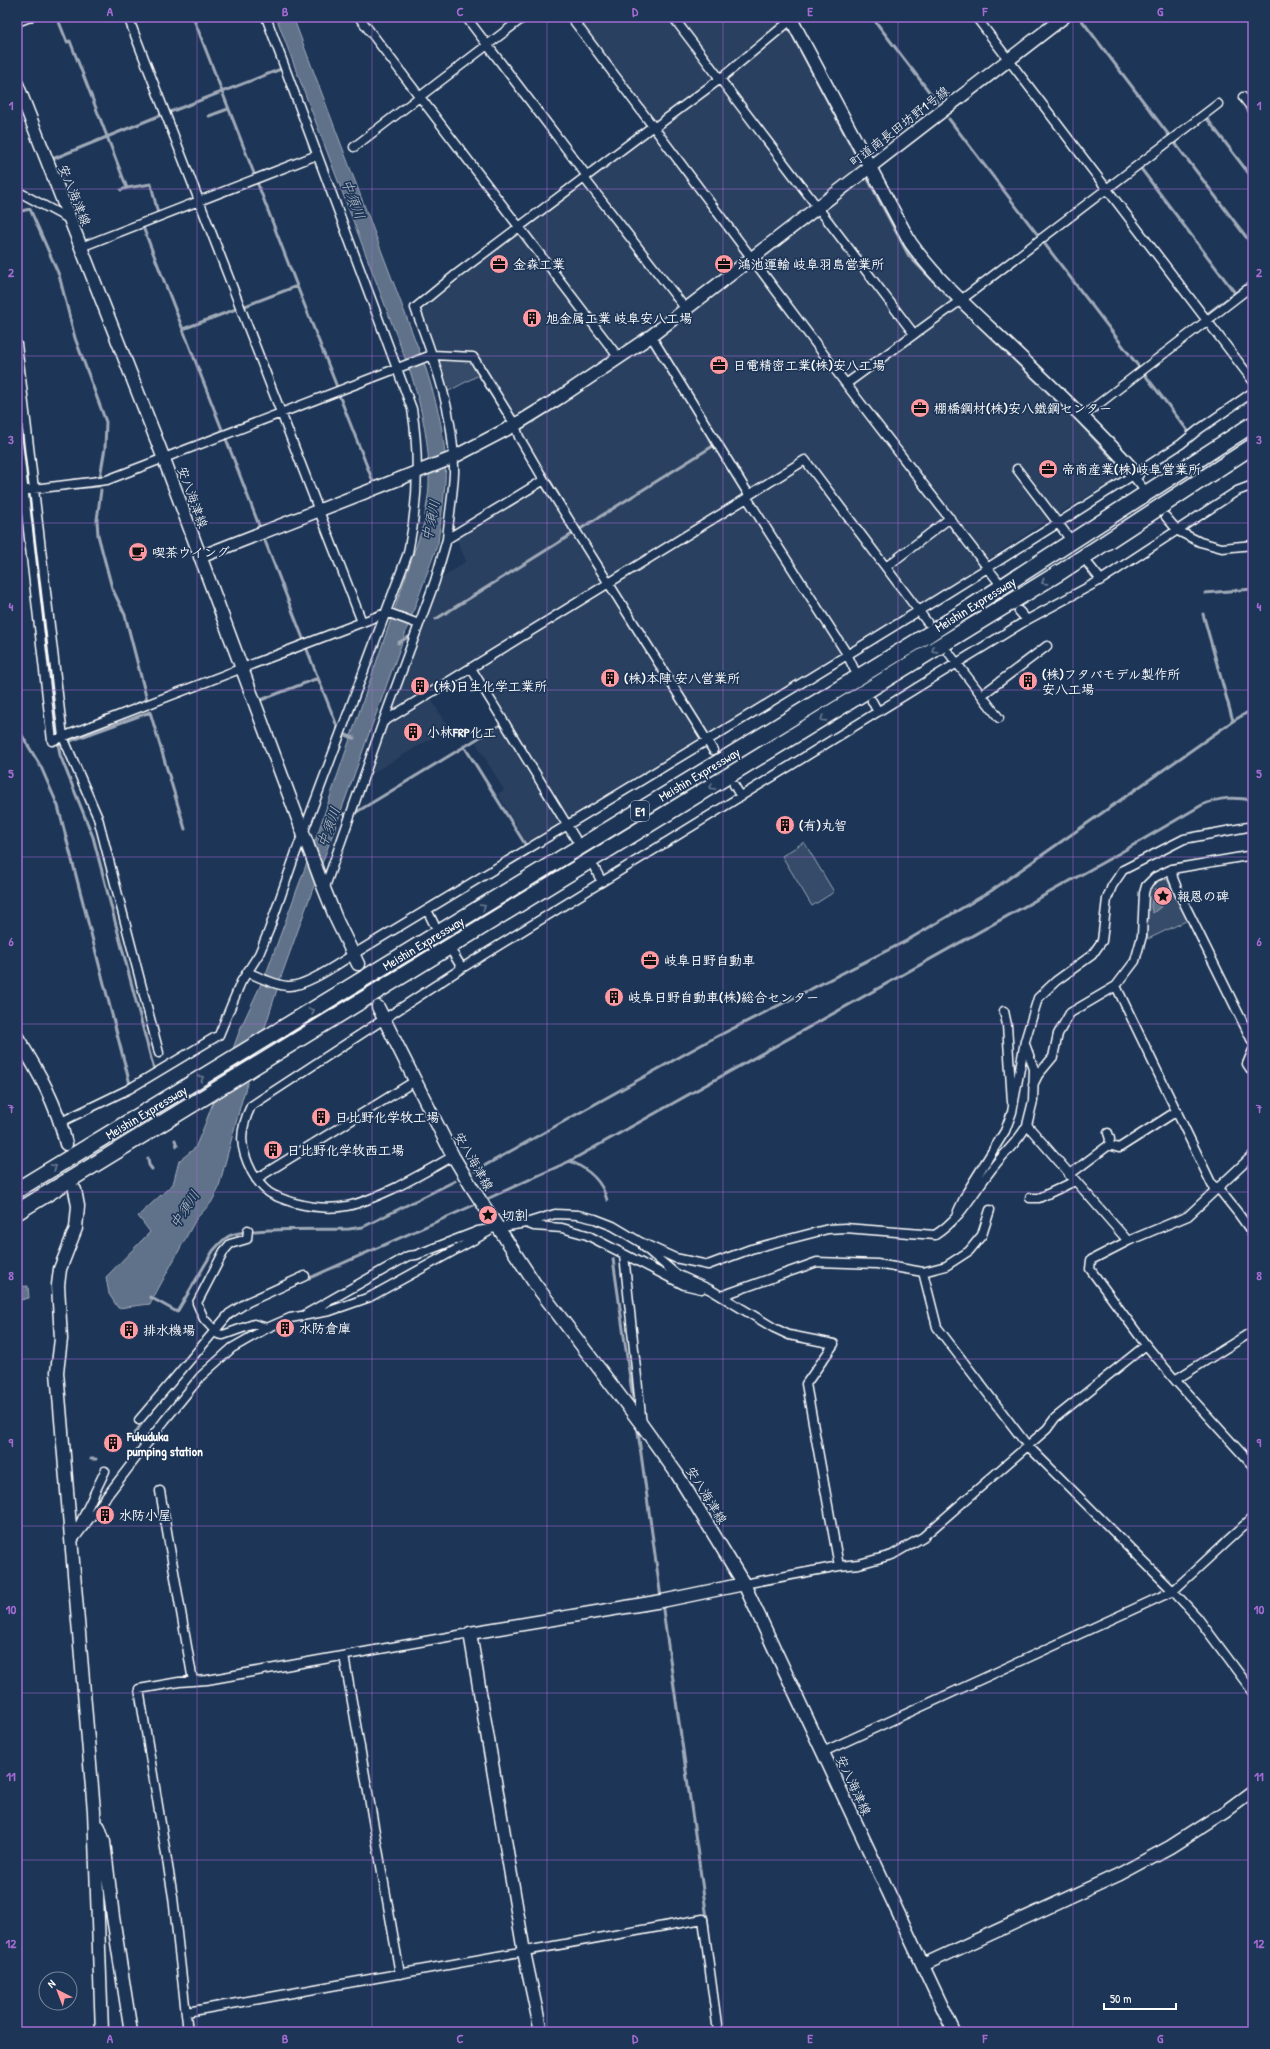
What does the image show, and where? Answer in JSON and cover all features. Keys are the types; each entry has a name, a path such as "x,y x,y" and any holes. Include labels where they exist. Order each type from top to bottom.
{"highway":[{"name":"Meishin Expressway","path":"19,1189 929,634 1224,444 1253,423"},
{"name":"Meishin Expressway","path":"21,1210 1062,571 1253,446"},
{"path":"1062,571 1141,525 1253,453"}],"street":[{"path":"17,22 30,17"},
{"path":"128,17 320,510 362,622"},
{"path":"61,1122 129,1089 219,1035 250,974 269,930 296,852 305,837 387,613 415,521 420,472 412,409 400,367 317,155 266,17"},
{"path":"360,17 619,358"},
{"path":"466,17 585,177 686,308"},
{"path":"354,147 524,17"},
{"path":"571,17 846,384 997,580"},
{"path":"673,17 914,334"},
{"path":"976,17 1253,381"},
{"name":"町道南長田坊野1号線","path":"200,557 420,472 515,426 596,375 651,336 869,166 1064,17"},
{"path":"323,886 435,581 447,540 454,474 451,458 449,416 415,308 454,276 585,177 720,79 791,18 910,242 922,258 961,300 1083,416 1135,475 1142,487"},
{"name":"安八海津線","path":"17,84 164,459 323,886 337,921 356,959"},
{"path":"1243,97 1253,110"},
{"path":"846,384 961,300 1218,104"},
{"path":"81,247 317,155"},
{"path":"17,191 69,219"},
{"path":"1083,416 1253,285"},
{"path":"651,336 748,497 847,654 854,669"},
{"path":"17,344 63,737 98,818 159,1053"},
{"path":"20,491 107,480 431,356 473,357 515,426 519,437 544,480 713,750"},
{"path":"250,974 287,986 304,982 356,959 427,910 847,654 1135,475 1253,392"},
{"path":"17,432 20,491 52,741 387,613 416,623"},
{"path":"383,722 609,584 805,460 927,622"},
{"path":"1016,470 1067,535"},
{"path":"447,540 544,480"},
{"path":"453,1156 428,1172 363,1203 338,1208 318,1207 277,1198 262,1188 256,1179 242,1148 244,1120 251,1106 462,968 1027,620 1101,580 1237,492 1253,485"},
{"path":"886,567 950,518"},
{"path":"1166,518 1178,531 1200,542 1222,548 1253,545"},
{"path":"1089,565 1101,580"},
{"path":"1019,611 1027,620"},
{"path":"982,695 1047,646"},
{"path":"949,653 999,718"},
{"path":"471,668 575,838"},
{"path":"872,701 878,712"},
{"path":"734,785 741,797"},
{"path":"954,1219 967,1192 1005,1131 1012,1112 1024,1041 1038,998 1056,981 1092,955 1102,941 1107,900 1112,886 1123,870 1184,838 1253,826"},
{"path":"1033,1085 1053,1057 1058,1034 1070,1013 1116,986 1135,961 1142,936 1143,906 1146,886 1155,877 1172,869 1253,855"},
{"path":"594,869 602,882"},
{"path":"1172,869 1173,878 1253,1043"},
{"path":"427,910 434,924"},
{"path":"454,955 462,968"},
{"path":"1116,986 1216,1190 1238,1213 1253,1234"},
{"name":"安八海津線","path":"378,1007 453,1156 498,1228 535,1284 642,1425 677,1474 744,1584 954,2032"},
{"path":"1004,1011 1007,1024 1012,1112"},
{"path":"17,1037 48,1090 61,1122 66,1144"},
{"path":"71,1543 165,1420 202,1376 232,1348 267,1328 306,1314 408,1256 416,1255 478,1232 526,1223 555,1214 578,1215 613,1226 640,1242 675,1258 708,1265 751,1249 828,1229 845,1228 935,1235 948,1227 965,1207 995,1165 1020,1138 1027,1125 1033,1101 1034,1069 1024,1041"},
{"path":"1253,1050 1247,1064 1253,1073"},
{"path":"256,1179 415,1081"},
{"path":"1109,1145 1119,1148 1177,1111"},
{"path":"1027,1125 1128,1241"},
{"path":"1030,1198 1039,1198 1072,1178 1109,1145 1110,1139 1108,1133"},
{"path":"1253,1155 1188,1216 1128,1241 1091,1260 1090,1269 1146,1345 1175,1380 1253,1466"},
{"path":"75,1190 78,1206 76,1228 60,1269 58,1285 61,1339 58,1372 94,1810 102,2032"},
{"path":"721,1296 817,1262 877,1264 924,1272 946,1266 969,1251 982,1235 990,1210"},
{"path":"526,1223 534,1226 562,1228 587,1235 684,1285 698,1289 711,1290"},
{"path":"306,1314 330,1311 370,1297 445,1255 498,1228"},
{"path":"248,1230 247,1239 230,1244 224,1251 198,1303 204,1318 218,1334 223,1335 254,1324 267,1328"},
{"path":"640,1242 657,1259 676,1274 711,1290 789,1335 834,1344 806,1384 840,1566"},
{"path":"624,1255 642,1425"},
{"path":"924,1272 937,1328 1027,1445 1174,1591 1197,1617 1253,1692"},
{"path":"139,1420 229,1314 248,1302 305,1276"},
{"path":"1175,1380 1253,1331"},
{"path":"188,2032 187,2012 172,1889 139,1690 207,1680 470,1633 662,1601 744,1584 840,1566 859,1564 892,1555 923,1537 1047,1429 1055,1418 1146,1345"},
{"path":"71,1543 105,1471"},
{"path":"160,1491 193,1681"},
{"path":"823,1752 1174,1591 1253,1517"},
{"path":"470,1633 524,1952 541,2032"},
{"path":"344,1656 400,1974"},
{"path":"923,1965 1120,1874 1170,1848 1226,1811 1253,1791"},
{"path":"94,1810 104,1842 113,1917 131,2032"},
{"path":"187,2012 703,1919 718,2032"}],"shaded area":[{"path":"577,17 786,17 912,253 1077,417 1129,472 1046,521 912,610 527,843 498,794 504,790 476,743 502,726 470,673 430,698 449,728 366,777 437,582 466,561 456,538 550,482 523,436 514,412 477,354 440,352 436,348 422,314 424,307 459,281 460,275 660,127"},
{"path":"436,359 470,360 479,375 445,393"},
{"path":"804,842 834,892 812,906 782,856"},
{"path":"1167,879 1188,920 1148,939 1144,914 1148,887 1156,881"}],"water":[{"name":"中須川","path":"276,17 293,17 425,366 441,423 445,453 443,505 438,543 281,977 242,1100 218,1190 211,1203 196,1219 150,1304 118,1308 109,1294 106,1277 150,1232 138,1216 173,1184 179,1161 195,1148 205,1124 241,1027 267,971 316,838 424,523 428,493 429,469 427,441 419,401 411,374"},
{"path":"1155,889 1157,889 1163,905 1153,913 1151,904"},
{"path":"28,1286 29,1298 17,1301 17,1287"}],"waterway":[{"path":"57,17 67,42 70,41 127,188 151,184 158,214"},
{"path":"193,17 255,176"},
{"path":"783,17 862,166"},
{"path":"872,17 937,102"},
{"path":"1080,18 1253,246"},
{"path":"170,112 281,69"},
{"path":"209,116 228,109"},
{"path":"55,158 161,115"},
{"path":"949,119 1188,431"},
{"path":"1208,120 1253,179"},
{"path":"1142,170 1235,293"},
{"path":"868,179 909,256 940,288"},
{"path":"257,182 297,286"},
{"path":"121,190 127,188"},
{"path":"17,212 30,209 59,275 75,338 106,422 105,448 100,477 96,477"},
{"path":"143,227 223,432"},
{"path":"1207,314 1253,280"},
{"path":"245,306 297,286 337,387"},
{"path":"950,298 1078,421 1126,473"},
{"path":"183,329 236,309"},
{"path":"17,395 28,485"},
{"path":"339,395 374,484"},
{"path":"226,439 260,528"},
{"path":"436,619 713,446"},
{"path":"545,473 570,514"},
{"path":"63,489 99,486"},
{"path":"101,490 97,520 98,535 112,588 125,615 147,700 134,705"},
{"path":"28,493 57,735"},
{"path":"265,541 304,641"},
{"path":"1205,593 1253,589"},
{"path":"1203,614 1233,721"},
{"path":"398,643 412,635"},
{"path":"306,647 318,678"},
{"path":"261,700 318,678 339,731"},
{"path":"475,1171 710,1040 906,941 991,891 1233,721 1253,709"},
{"path":"70,741 150,712 185,829"},
{"name":"中須川","path":"338,812 350,816 500,725"},
{"path":"17,727 41,767 58,806 130,1084"},
{"path":"346,735 354,738"},
{"path":"58,742 60,755 93,837 154,1070"},
{"path":"464,746 525,844"},
{"path":"487,1199 570,1161 1118,854 1202,805 1215,800 1227,798 1253,800"},
{"path":"175,1140 177,1146"},
{"path":"148,1158 149,1165 152,1169"},
{"path":"570,1161 583,1168 598,1181 607,1200"},
{"path":"150,1297 177,1312 213,1251 229,1236 252,1231 349,1229 363,1227 455,1181"},
{"path":"305,1280 474,1205"},
{"path":"613,1259 634,1406"},
{"path":"228,1321 237,1313"},
{"path":"134,1435 144,1420"},
{"path":"637,1425 661,1598"},
{"path":"91,1459 96,1459"},
{"path":"662,1603 708,1925"}],"tunnel":[{"path":"358,964 376,1002"}],"place":[{"name":"金森工業","path":"499,264"},
{"name":"鴻池運輸 岐阜羽島営業所","path":"724,264"},
{"name":"旭金属工業 岐阜安八工場","path":"532,318"},
{"name":"日電精密工業(株)安八工場","path":"719,365"},
{"name":"棚橋鋼材(株)安八鐵鋼センター","path":"920,408"},
{"name":"帝商産業(株)岐阜営業所","path":"1048,469"},
{"name":"喫茶ウイング","path":"138,552"},
{"name":"(株)本陣 安八営業所","path":"610,678"},
{"name":"(株)フタバモデル製作所 安八工場","path":"1028,681"},
{"name":"(株)日生化学工業所","path":"420,686"},
{"name":"小林FRP化工","path":"413,732"},
{"name":"(有)丸智","path":"785,825"},
{"name":"報恩の碑","path":"1163,896"},
{"name":"岐阜日野自動車","path":"650,960"},
{"name":"岐阜日野自動車(株)総合センター","path":"614,997"},
{"name":"日比野化学牧工場","path":"321,1117"},
{"name":"日比野化学牧西工場","path":"273,1150"},
{"name":"切割","path":"488,1215"},
{"name":"水防倉庫","path":"285,1328"},
{"name":"排水機場","path":"129,1330"},
{"name":"Fukuduka pumping station","path":"113,1443"},
{"name":"水防小屋","path":"105,1515"}]}
